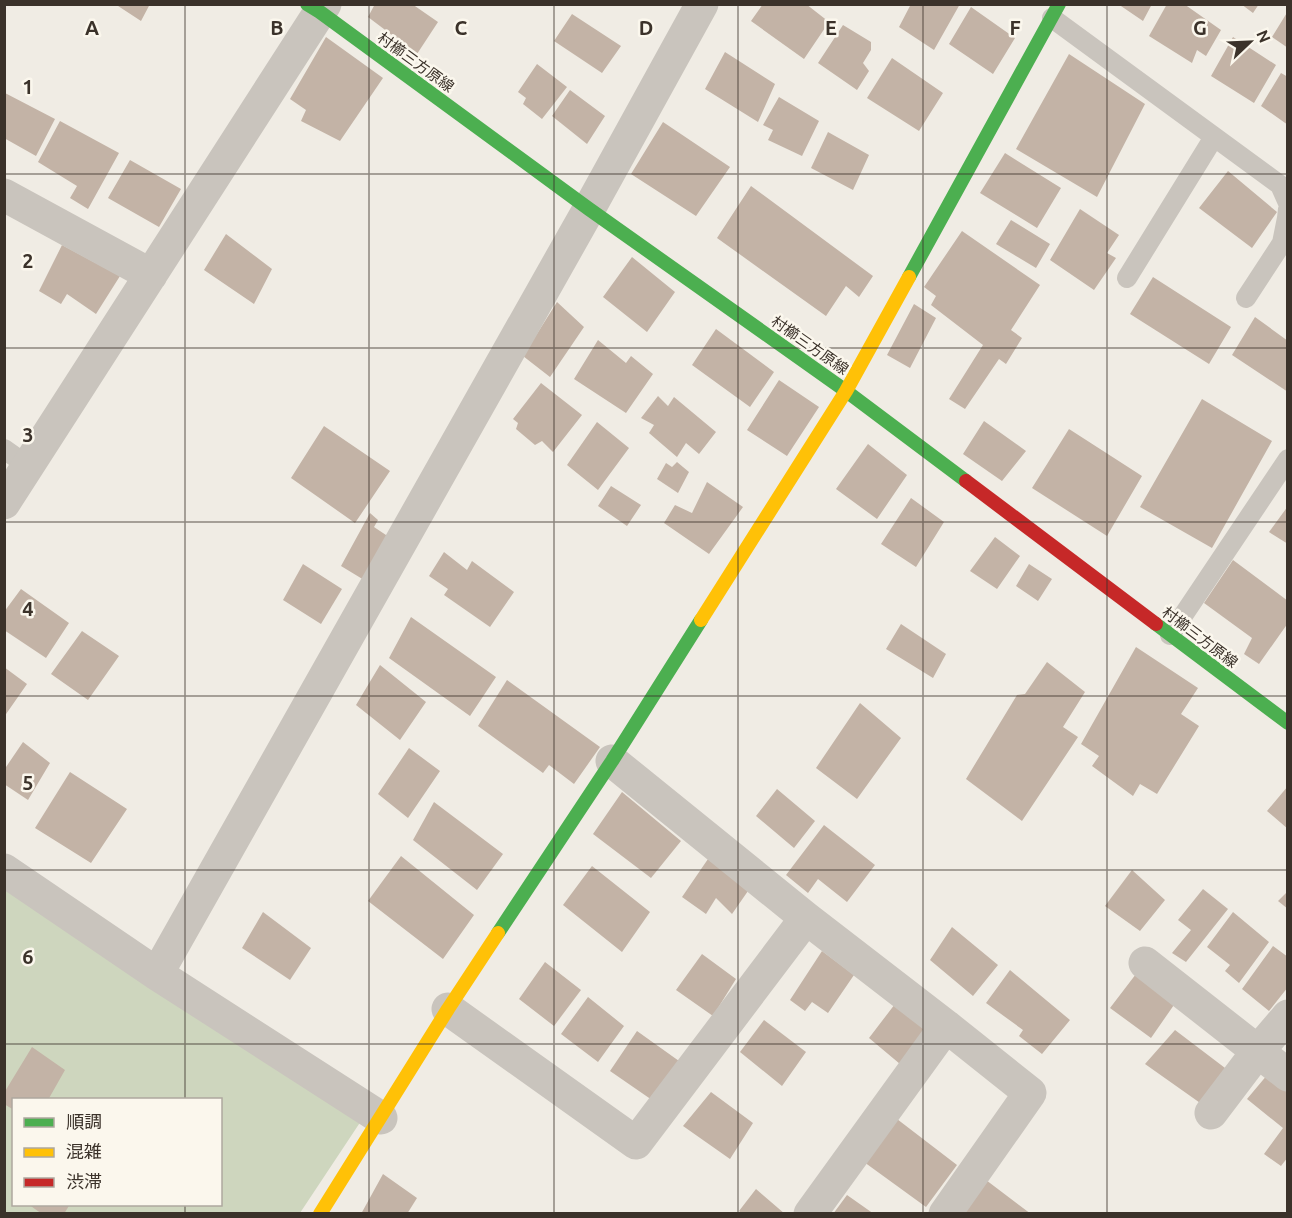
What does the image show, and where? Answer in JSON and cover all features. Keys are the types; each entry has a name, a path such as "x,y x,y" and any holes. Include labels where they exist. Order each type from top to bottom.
{"street":[{"path":"157,974 589,209 702,4"},
{"path":"4,503 16,458 151,275 317,7"},
{"name":"村櫛三方原線","path":"317,7 589,209 846,391 1287,723"},
{"path":"320,1214 448,1010 612,761 846,391 1055,11"},
{"path":"4,195 151,275"},
{"path":"612,761 806,918 1030,1093 945,1214"},
{"path":"4,870 157,974 381,1118"},
{"path":"448,1010 636,1143 806,918"},
{"path":"1145,963 1287,1075"},
{"path":"1211,1113 1287,1016"},
{"path":"810,1214 946,1026"}],"lane":[{"path":"1055,11 1214,137 1280,185 1287,203"},
{"path":"1127,278 1214,137"},
{"path":"1246,298 1281,243 1287,209"},
{"path":"1170,635 1287,459"}],"green space":[{"path":"4,884 361,1121 300,1213 5,1213"}],"building":[{"path":"115,4 150,4 141,21"},
{"path":"375,4 412,4 438,22 417,54 368,17"},
{"path":"763,4 806,4 829,22 804,59 751,21"},
{"path":"911,4 960,4 934,50 899,27"},
{"path":"1118,4 1152,4 1143,21"},
{"path":"1167,4 1184,4 1221,30 1206,56 1197,50 1192,63 1149,36"},
{"path":"1241,4 1259,4 1253,13"},
{"path":"971,7 1015,38 993,74 949,44"},
{"path":"1288,11 1288,48 1272,37"},
{"path":"572,14 621,46 602,73 554,41"},
{"path":"843,25 871,42 871,50 863,63 869,71 857,90 818,63"},
{"path":"326,37 383,78 340,141 301,121 306,110 290,99"},
{"path":"1233,37 1276,65 1254,103 1211,76"},
{"path":"725,52 775,84 758,122 705,89"},
{"path":"1069,54 1145,104 1097,197 1016,149"},
{"path":"892,58 943,93 919,131 867,98"},
{"path":"537,64 567,87 542,119 523,104 526,98 518,92"},
{"path":"1281,73 1288,77 1288,125 1261,106"},
{"path":"570,90 605,116 587,144 552,116"},
{"path":"5,93 55,119 36,156 4,138"},
{"path":"779,97 819,121 802,156 768,140 773,130 763,125"},
{"path":"60,121 119,153 88,209 70,198 77,186 38,162"},
{"path":"663,122 730,167 696,216 631,174"},
{"path":"828,132 869,155 853,190 811,168"},
{"path":"1005,153 1061,188 1037,228 980,193"},
{"path":"130,160 181,189 159,227 108,198"},
{"path":"1228,171 1277,212 1252,248 1199,208"},
{"path":"751,186 873,276 859,297 846,286 826,316 717,238"},
{"path":"1080,209 1119,235 1107,253 1116,258 1094,290 1050,260"},
{"path":"1011,220 1050,244 1036,268 996,244"},
{"path":"962,231 1040,285 1011,330 1022,338 1006,364 999,359 965,409 949,399 983,345 931,305 936,296 924,287"},
{"path":"226,234 272,269 254,304 204,270"},
{"path":"62,245 120,276 96,314 67,294 61,304 39,291"},
{"path":"632,257 675,292 647,332 603,297"},
{"path":"1153,277 1231,327 1209,364 1130,314"},
{"path":"557,302 584,327 550,377 523,356"},
{"path":"914,304 936,318 910,368 887,355"},
{"path":"1255,317 1288,341 1288,392 1232,355"},
{"path":"716,329 774,372 750,407 692,365"},
{"path":"598,340 626,363 631,356 653,374 626,413 574,379"},
{"path":"779,380 819,407 787,456 747,430"},
{"path":"541,383 582,415 553,452 542,441 535,445 516,429 518,423 513,419"},
{"path":"658,396 668,406 674,397 716,432 699,454 686,443 677,457 649,433 654,425 641,418"},
{"path":"1202,399 1272,441 1212,548 1140,507"},
{"path":"984,421 1026,451 1002,481 963,454"},
{"path":"597,422 629,448 598,490 567,465"},
{"path":"324,426 390,471 355,523 291,478"},
{"path":"1069,429 1142,476 1107,536 1032,488"},
{"path":"868,444 907,475 877,519 836,489"},
{"path":"677,462 689,472 678,493 657,479 666,463 672,467"},
{"path":"707,482 743,507 709,554 664,523 675,505 692,513"},
{"path":"611,486 641,505 627,526 598,506"},
{"path":"911,498 944,522 916,567 881,544"},
{"path":"1288,506 1288,544 1269,532"},
{"path":"370,513 378,520 374,527 392,539 369,583 341,566"},
{"path":"995,537 1020,556 997,589 970,571"},
{"path":"444,552 467,570 472,561 514,592 490,627 444,595 448,589 429,576"},
{"path":"1233,560 1288,601 1288,623 1259,664 1244,654 1252,638 1204,603"},
{"path":"303,564 342,589 321,624 283,600"},
{"path":"1029,564 1052,579 1038,601 1016,586"},
{"path":"21,589 69,623 46,658 4,630 4,612"},
{"path":"411,617 496,677 470,716 389,658"},
{"path":"901,624 946,654 933,678 886,649"},
{"path":"82,631 119,656 88,700 51,674"},
{"path":"1136,647 1198,688 1181,714 1199,726 1157,794 1140,784 1133,796 1092,766 1099,756 1081,744"},
{"path":"1047,662 1085,692 1063,727 1078,737 1022,821 966,779 1017,695 1025,694"},
{"path":"380,665 426,702 400,740 356,705"},
{"path":"4,667 27,684 4,717"},
{"path":"507,680 600,747 574,784 549,765 543,773 478,726"},
{"path":"860,703 901,738 857,799 816,768"},
{"path":"23,742 50,763 28,800 4,784 4,770"},
{"path":"409,748 440,771 408,818 378,794"},
{"path":"70,772 127,809 91,863 35,828"},
{"path":"1288,786 1288,829 1267,811"},
{"path":"777,789 815,821 794,848 756,816"},
{"path":"622,792 681,841 651,878 593,834"},
{"path":"434,802 503,854 477,890 413,840"},
{"path":"824,825 875,865 847,902 818,879 808,893 786,875"},
{"path":"401,856 474,915 443,959 368,901"},
{"path":"708,859 748,891 732,914 716,898 706,914 682,897"},
{"path":"592,866 650,912 622,952 563,905"},
{"path":"1132,870 1165,900 1140,931 1105,906"},
{"path":"1203,889 1228,909 1186,962 1172,953 1191,930 1178,920"},
{"path":"1288,891 1288,909 1278,901"},
{"path":"263,912 311,948 290,980 242,948"},
{"path":"1233,912 1269,942 1239,983 1225,971 1230,965 1207,947"},
{"path":"952,927 998,965 973,996 930,960"},
{"path":"1273,946 1288,957 1288,987 1269,1011 1242,989"},
{"path":"822,951 854,975 828,1013 812,1002 805,1011 790,1000"},
{"path":"702,954 736,979 713,1016 676,990"},
{"path":"545,962 581,990 554,1026 519,999"},
{"path":"1010,970 1070,1020 1042,1054 1019,1036 1023,1030 986,1003"},
{"path":"1136,974 1176,1002 1151,1038 1110,1008"},
{"path":"588,997 624,1026 598,1062 561,1034"},
{"path":"895,1004 927,1030 900,1064 869,1038"},
{"path":"764,1020 806,1052 782,1086 740,1052"},
{"path":"1175,1030 1229,1071 1203,1105 1145,1064"},
{"path":"637,1031 679,1061 652,1100 610,1071"},
{"path":"32,1047 65,1070 49,1098 12,1098 12,1109 4,1104 4,1093"},
{"path":"1268,1074 1288,1089 1288,1157 1281,1166 1264,1154 1283,1128 1247,1099"},
{"path":"711,1092 753,1123 730,1159 683,1126"},
{"path":"897,1119 957,1165 926,1207 864,1162"},
{"path":"383,1174 417,1198 407,1214 361,1214"},
{"path":"986,1180 1031,1214 964,1214"},
{"path":"756,1189 785,1214 742,1214 739,1211"},
{"path":"847,1195 874,1214 833,1214"},
{"path":"31,1206 69,1206 64,1214 42,1214"}],"traffic: fast":[{"path":"307,4 589,209 846,391 966,481"},
{"path":"909,277 1059,4"},
{"path":"498,933 612,761 701,620"},
{"path":"1156,624 1288,723"}],"traffic: slow":[{"path":"701,620 846,391 909,277"},
{"path":"320,1214 498,933"}],"traffic: jam":[{"path":"966,481 1156,624"}]}
